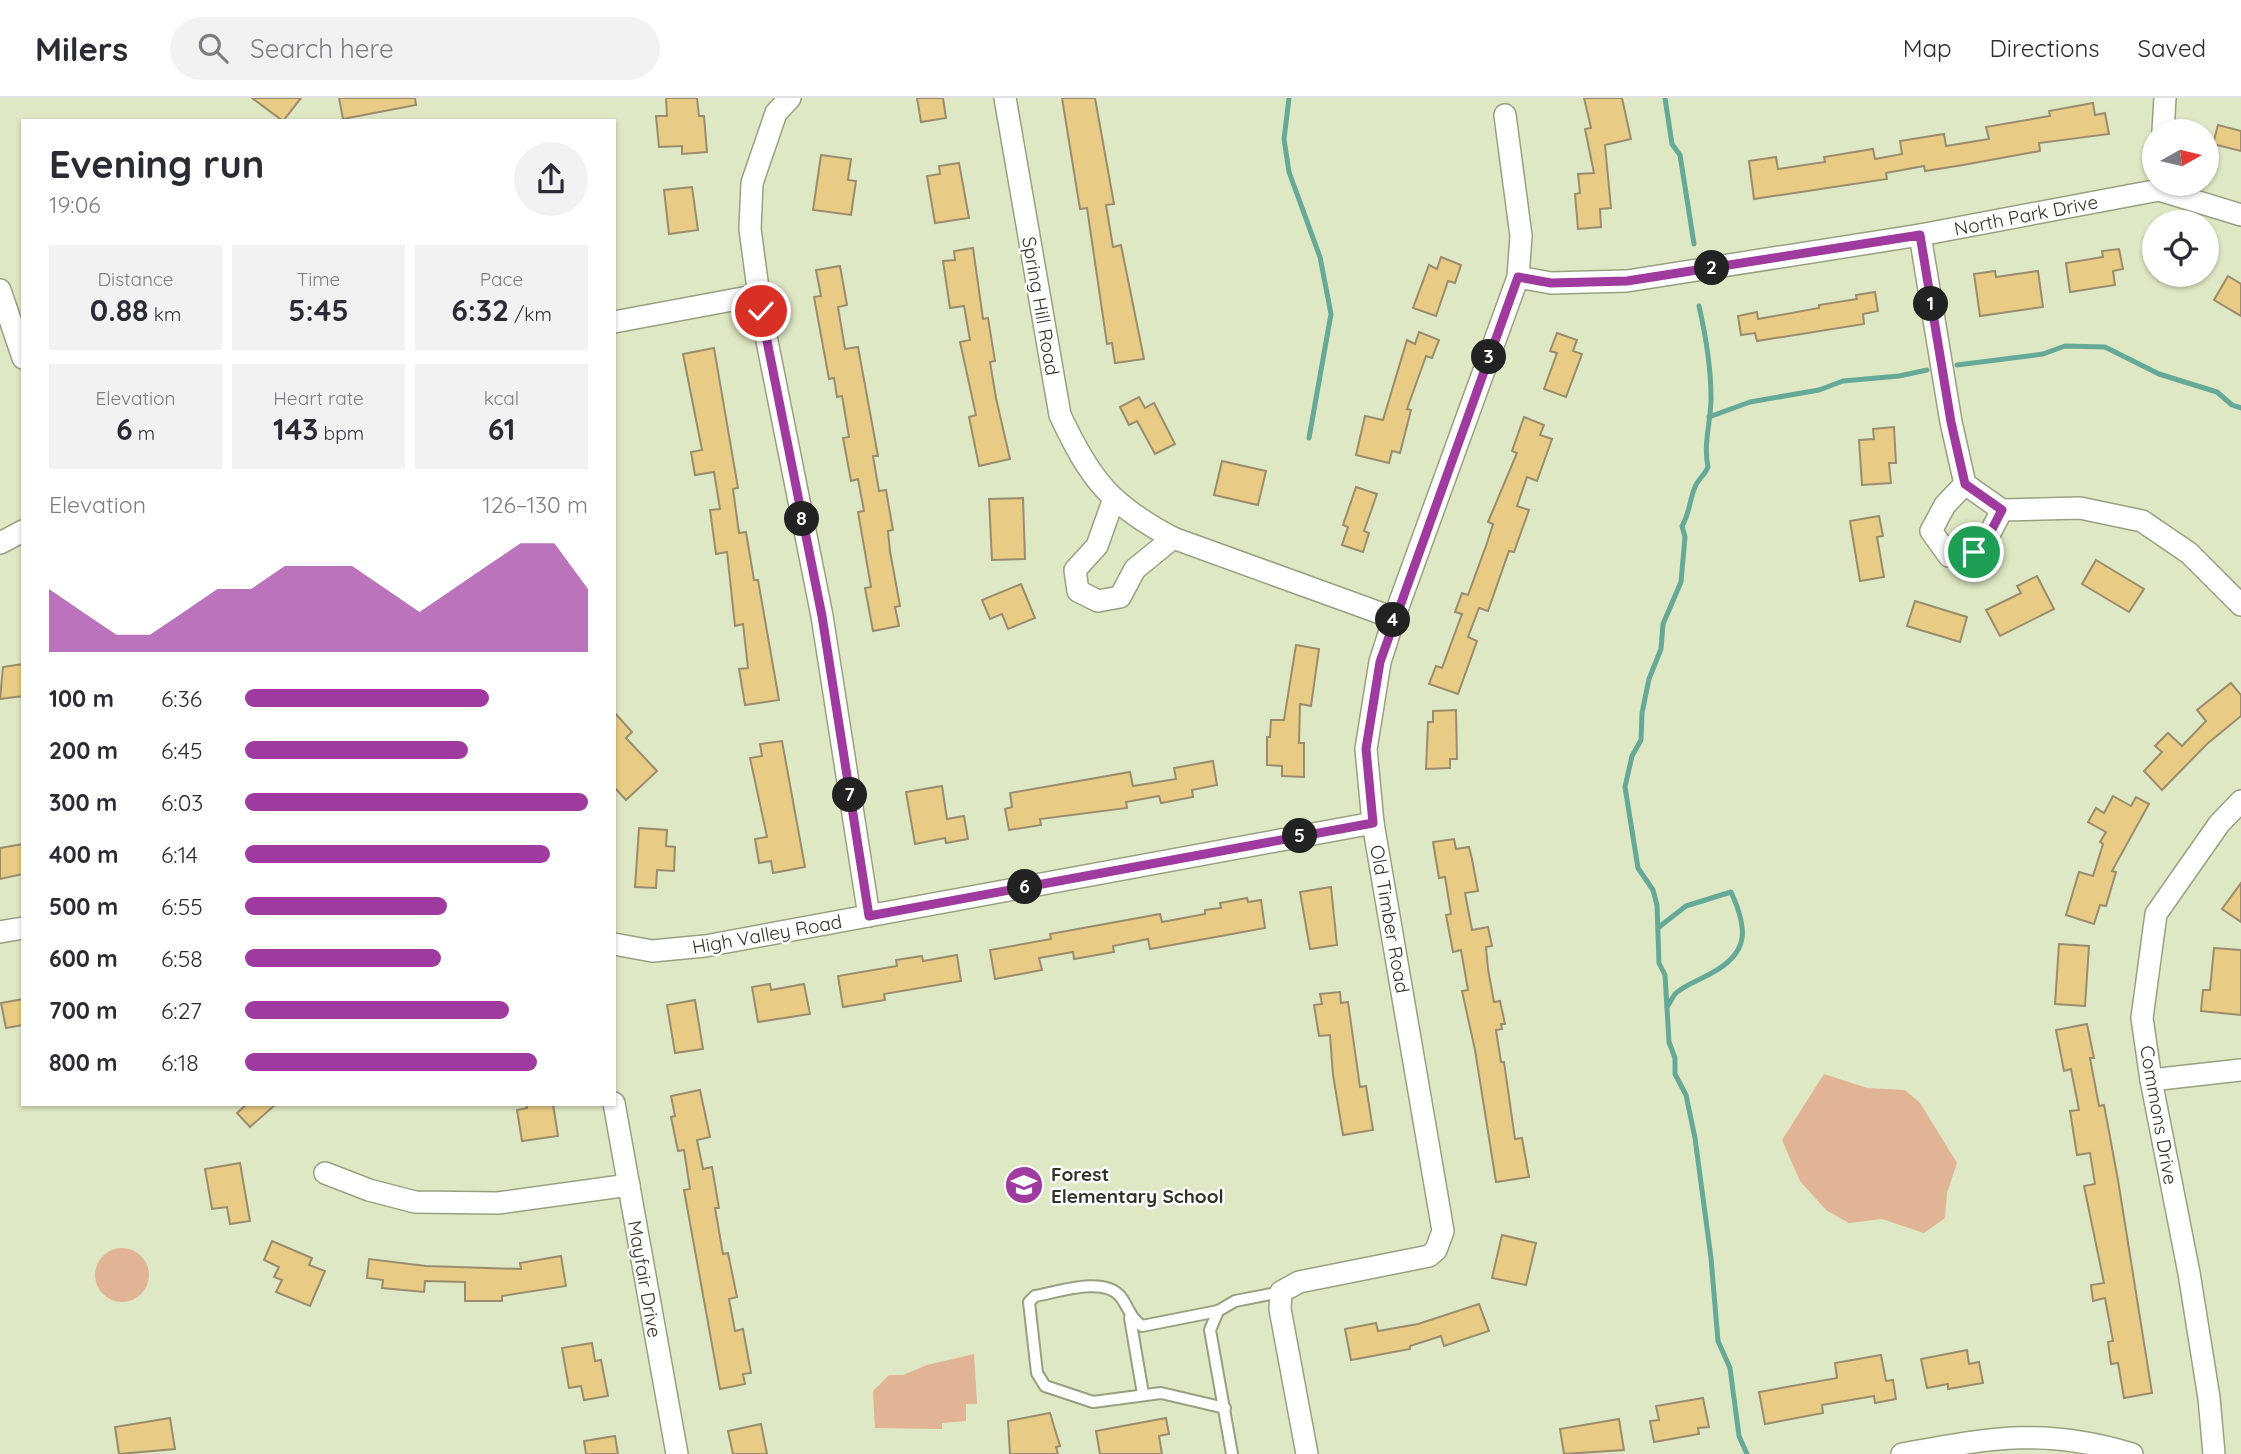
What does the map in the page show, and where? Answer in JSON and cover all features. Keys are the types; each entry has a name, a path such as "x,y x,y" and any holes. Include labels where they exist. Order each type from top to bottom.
{"street":[{"name":"Spring Hill Road","path":"1005,98 1060,415 1077,452 1113,500 1140,521 1173,538 1394,618"},
{"path":"2164,119 2165,98"},
{"path":"778,103 752,183 750,229 759,295 822,616 869,916"},
{"name":"Old Timber Road","path":"1282,1292 1298,1282 1429,1256 1436,1250 1443,1231 1373,823 1366,749 1380,662 1394,618 1518,277 1521,236 1505,115"},
{"name":"North Park Drive","path":"1518,277 1551,283 1627,281 1920,235 2142,190"},
{"name":"North Park Drive","path":"2185,196 2241,215"},
{"path":"1920,235 1951,422 1965,484 2002,510 2080,508 2142,521 2189,553 2241,605"},
{"path":"0,290 21,352"},
{"path":"616,322 759,295"},
{"path":"1965,484 1945,505 1931,531 1949,556 1974,552 1990,533 2002,510"},
{"path":"1113,500 1097,545 1075,570 1078,591 1098,601 1120,597 1135,569 1173,538"},
{"path":"0,543 21,532"},
{"name":"Commons Drive","path":"2214,1454 2211,1410 2189,1273 2151,1080 2143,1018 2156,914 2219,824 2241,801"},
{"name":"High Valley Road","path":"616,944 652,951 675,951 1373,823"},
{"path":"0,932 21,928"},
{"path":"2151,1080 2241,1070"},
{"name":"Mayfair Drive","path":"615,1106 677,1454"},
{"path":"325,1173 369,1190 415,1202 498,1203 629,1185"},
{"path":"1282,1292 1280,1309 1307,1454"},
{"path":"1902,1454 1977,1440 2040,1435 2102,1445 2132,1454"}],"lane":[{"path":"1143,1394 1130,1318 1122,1299 1109,1288 1094,1286 1035,1296 1029,1302 1037,1373 1045,1386 1093,1402 1161,1393 1224,1408"},
{"path":"1130,1318 1142,1326 1218,1311 1235,1301 1282,1292"},
{"path":"1218,1311 1210,1330 1232,1454"}],"shaded area":[{"path":"1824,1074 1867,1088 1905,1090 1920,1103 1957,1163 1947,1193 1945,1218 1924,1233 1882,1219 1849,1223 1826,1210 1800,1181 1782,1140"},
{"path":"122,1248 141,1256 149,1275 141,1294 122,1302 103,1294 95,1275 103,1256"},
{"path":"974,1354 977,1404 966,1404 966,1421 942,1423 942,1429 875,1428 873,1391 889,1375 903,1375 927,1365"}],"building":[{"path":"252,98 301,98 285,119 280,119"},
{"path":"339,98 415,98 416,105 343,119"},
{"path":"666,98 697,98 699,116 704,116 707,152 682,154 682,146 659,147 656,116 667,116"},
{"path":"917,98 943,98 946,118 921,122"},
{"path":"1062,98 1095,98 1114,204 1106,205 1113,247 1121,245 1144,359 1115,363 1112,343 1107,344 1087,208 1080,209"},
{"path":"1584,98 1622,98 1631,139 1605,145 1611,208 1600,209 1601,227 1578,229 1575,194 1580,193 1578,174 1594,173 1585,129 1591,128"},
{"path":"2093,103 2095,115 2105,113 2109,134 2039,143 2040,151 1925,171 1924,166 1886,173 1887,179 1754,199 1749,161 1776,157 1778,169 1825,162 1824,157 1873,149 1875,159 1902,154 1900,141 1944,134 1946,146 1989,139 1986,127 2050,116 2049,111"},
{"path":"2219,125 2241,131 2241,151 2219,146"},
{"path":"821,155 851,159 848,180 856,181 851,215 813,210"},
{"path":"959,163 969,218 935,223 927,176 940,174 939,166"},
{"path":"692,187 698,230 669,234 664,190"},
{"path":"973,248 983,319 988,318 995,361 990,362 996,398 1010,459 979,466 969,417 976,415 960,342 970,340 964,306 950,308 943,261 955,260 954,251"},
{"path":"2119,249 2123,269 2113,271 2115,285 2070,292 2066,263 2103,257 2102,251"},
{"path":"1441,257 1461,265 1455,283 1448,281 1436,316 1413,308 1429,265 1437,269"},
{"path":"840,266 847,305 838,307 845,349 858,347 878,456 873,456 879,491 886,490 893,530 888,531 900,606 895,607 899,626 873,631 865,588 871,587 858,512 864,511 858,479 851,481 843,438 849,437 842,396 837,397 834,378 829,379 814,297 821,296 816,270"},
{"path":"1995,271 1996,277 2038,271 2043,307 1980,316 1974,274"},
{"path":"2228,276 2241,284 2241,316 2214,300"},
{"path":"1875,292 1878,311 1863,314 1864,324 1757,341 1755,333 1741,335 1738,316 1757,312 1758,319 1819,308 1819,305 1857,299 1856,295"},
{"path":"1419,332 1439,340 1432,358 1426,356 1407,409 1411,410 1400,453 1392,451 1389,463 1356,455 1365,416 1383,420 1407,340 1415,344"},
{"path":"1557,333 1577,340 1573,351 1582,354 1566,397 1544,389 1557,353 1550,351"},
{"path":"714,348 738,488 733,489 739,533 746,532 754,580 758,580 779,700 745,705 739,669 748,668 743,624 735,626 727,552 716,554 710,510 720,509 714,472 695,475 691,452 702,450 683,354"},
{"path":"1139,397 1145,408 1154,403 1175,444 1155,454 1137,421 1129,425 1120,407"},
{"path":"1524,417 1544,425 1540,435 1552,439 1537,481 1527,477 1517,506 1529,510 1514,552 1509,551 1488,611 1479,608 1468,637 1477,641 1458,694 1429,684 1436,666 1442,668 1462,614 1455,612 1462,593 1468,595 1487,543 1493,524 1488,522 1517,453 1512,451"},
{"path":"1894,427 1896,463 1889,463 1891,483 1862,485 1859,440 1874,439 1873,429"},
{"path":"1222,461 1266,471 1258,505 1214,495"},
{"path":"1356,487 1377,494 1364,531 1369,533 1363,552 1342,545 1348,527 1343,525"},
{"path":"1023,498 1025,559 992,560 989,499"},
{"path":"1879,516 1883,536 1877,537 1884,577 1860,581 1850,521"},
{"path":"2096,560 2144,589 2129,612 2082,584"},
{"path":"2037,576 2054,609 2000,636 1986,610 2021,593 2017,586"},
{"path":"1021,584 1035,618 1008,629 1002,614 990,619 982,600"},
{"path":"1915,601 1967,617 1960,642 1907,626"},
{"path":"1296,645 1319,649 1311,706 1300,704 1299,743 1304,743 1304,777 1282,776 1282,766 1267,765 1267,737 1270,737 1271,720 1284,720"},
{"path":"21,664 21,696 0,699 3,667"},
{"path":"2231,683 2241,695 2241,716 2207,744 2162,790 2144,771 2162,752 2155,746 2168,733 2182,746 2206,721 2197,710"},
{"path":"1456,710 1457,759 1450,759 1450,768 1426,769 1428,722 1433,722 1433,711"},
{"path":"616,714 632,732 626,738 657,771 626,800 616,789"},
{"path":"782,741 805,867 773,873 771,861 759,863 755,839 767,837 750,758 762,756 760,744"},
{"path":"1213,761 1217,785 1192,790 1193,797 1161,803 1159,796 1126,802 1127,808 1040,819 1041,825 1009,830 1005,809 1012,807 1010,793 1130,772 1133,786 1176,779 1174,768"},
{"path":"942,786 947,819 964,816 968,839 946,843 945,838 915,844 906,792"},
{"path":"2113,796 2131,806 2136,797 2149,804 2112,871 2116,872 2106,906 2100,905 2094,924 2066,915 2079,872 2093,876 2103,844 2100,842 2106,832 2088,822 2096,808 2104,813"},
{"path":"639,828 667,830 666,846 675,847 674,871 657,870 656,888 635,887"},
{"path":"1454,839 1456,849 1469,847 1472,859 1478,891 1465,893 1472,930 1488,927 1492,946 1486,947 1488,969 1494,1002 1500,1001 1505,1024 1501,1024 1502,1029 1496,1030 1501,1062 1504,1062 1515,1139 1522,1138 1529,1177 1496,1182 1475,1050 1462,991 1468,990 1461,950 1453,952 1446,915 1451,914 1445,877 1439,878 1433,842"},
{"path":"21,844 21,874 0,879 0,848"},
{"path":"2241,883 2241,922 2222,909"},
{"path":"1331,887 1337,945 1310,949 1300,892"},
{"path":"1247,898 1248,902 1261,900 1265,928 1150,949 1148,939 1113,946 1114,952 1074,959 1073,952 1039,958 1042,970 995,979 990,950 1051,939 1050,934 1160,914 1162,922 1205,914 1205,910 1221,908 1220,903"},
{"path":"2059,944 2089,946 2085,1006 2055,1004"},
{"path":"2214,948 2241,950 2241,1015 2201,1011 2203,990 2210,990"},
{"path":"957,955 961,981 884,994 885,1000 843,1007 838,976 897,966 896,960 922,956 923,961"},
{"path":"770,984 771,990 804,984 810,1014 758,1022 752,987"},
{"path":"1340,992 1341,1003 1348,1002 1360,1087 1366,1086 1373,1130 1343,1135 1333,1075 1330,1035 1319,1036 1314,1005 1322,1004 1320,994"},
{"path":"21,999 21,1025 6,1028 1,1003"},
{"path":"695,1000 703,1049 675,1053 667,1005"},
{"path":"2087,1024 2099,1106 2104,1105 2118,1180 2152,1393 2124,1398 2118,1363 2111,1364 2108,1342 2113,1341 2105,1298 2093,1301 2091,1285 2104,1283 2084,1186 2095,1184 2090,1153 2077,1155 2070,1111 2079,1110 2071,1069 2064,1071 2056,1030"},
{"path":"700,1090 710,1137 697,1140 703,1169 712,1167 719,1208 715,1208 723,1254 728,1253 737,1297 729,1299 735,1331 743,1329 751,1373 743,1374 745,1384 720,1389 684,1190 690,1189 684,1150 678,1151 671,1117 675,1116 671,1096"},
{"path":"245,1106 274,1106 250,1127 237,1113"},
{"path":"553,1106 558,1136 522,1141 517,1110"},
{"path":"240,1163 250,1221 230,1224 227,1207 212,1209 205,1169"},
{"path":"1502,1235 1536,1243 1526,1285 1492,1278"},
{"path":"272,1241 312,1258 309,1265 325,1271 310,1306 276,1292 282,1280 274,1277 279,1267 264,1260"},
{"path":"561,1256 566,1286 502,1296 502,1301 465,1301 465,1282 425,1281 424,1292 382,1288 383,1280 367,1278 369,1259 426,1266 521,1269 520,1263"},
{"path":"1479,1304 1489,1331 1444,1346 1441,1336 1410,1346 1410,1349 1351,1360 1345,1329 1376,1323 1378,1331 1418,1324"},
{"path":"592,1343 595,1361 601,1360 608,1396 584,1400 581,1386 569,1388 562,1348"},
{"path":"1967,1350 1969,1364 1979,1362 1983,1383 1948,1389 1948,1384 1927,1388 1921,1359"},
{"path":"1881,1355 1886,1381 1893,1380 1896,1399 1875,1403 1874,1396 1822,1405 1823,1413 1765,1424 1759,1392 1837,1378 1835,1363"},
{"path":"1703,1398 1709,1427 1698,1428 1699,1434 1654,1442 1650,1421 1659,1420 1656,1406"},
{"path":"1050,1413 1060,1446 1056,1447 1058,1454 1010,1454 1008,1421"},
{"path":"170,1418 175,1449 119,1454 115,1427"},
{"path":"1166,1418 1169,1434 1159,1436 1162,1454 1100,1454 1096,1431"},
{"path":"1619,1419 1624,1450 1564,1454 1560,1429"},
{"path":"761,1424 767,1454 733,1454 728,1431"},
{"path":"615,1436 618,1454 586,1454 584,1441"}],"waterway":[{"path":"1289,98 1284,139 1289,172 1320,257 1331,314 1309,438"},
{"path":"1665,98 1672,144 1680,155 1694,244"},
{"path":"1699,306 1711,386 1706,449 1708,467 1695,487 1682,526 1685,537 1681,582 1663,624 1661,649 1649,679 1642,713 1641,740 1632,756 1625,787 1638,868 1653,890 1657,905 1659,963 1665,975 1669,1042 1675,1058 1675,1074 1686,1095 1695,1138 1711,1258 1718,1341 1730,1368 1739,1436 1747,1454"},
{"path":"1957,365 2043,354 2065,346 2105,347 2159,374 2217,392 2232,405 2241,408"},
{"path":"1709,417 1750,402 1819,390 1843,381 1899,376 1927,370"},
{"path":"1659,927 1686,906 1731,892 1741,917 1742,939 1733,958 1680,990 1667,1007"}],"place":[{"name":"Forest Elementary School","path":"1024,1185"}],"route":[{"path":"761,311 822,616 869,916 1373,823 1366,749 1380,662 1518,277 1551,283 1627,281 1920,235 1951,422 1965,484 2002,510 1990,533 1974,552"}]}
